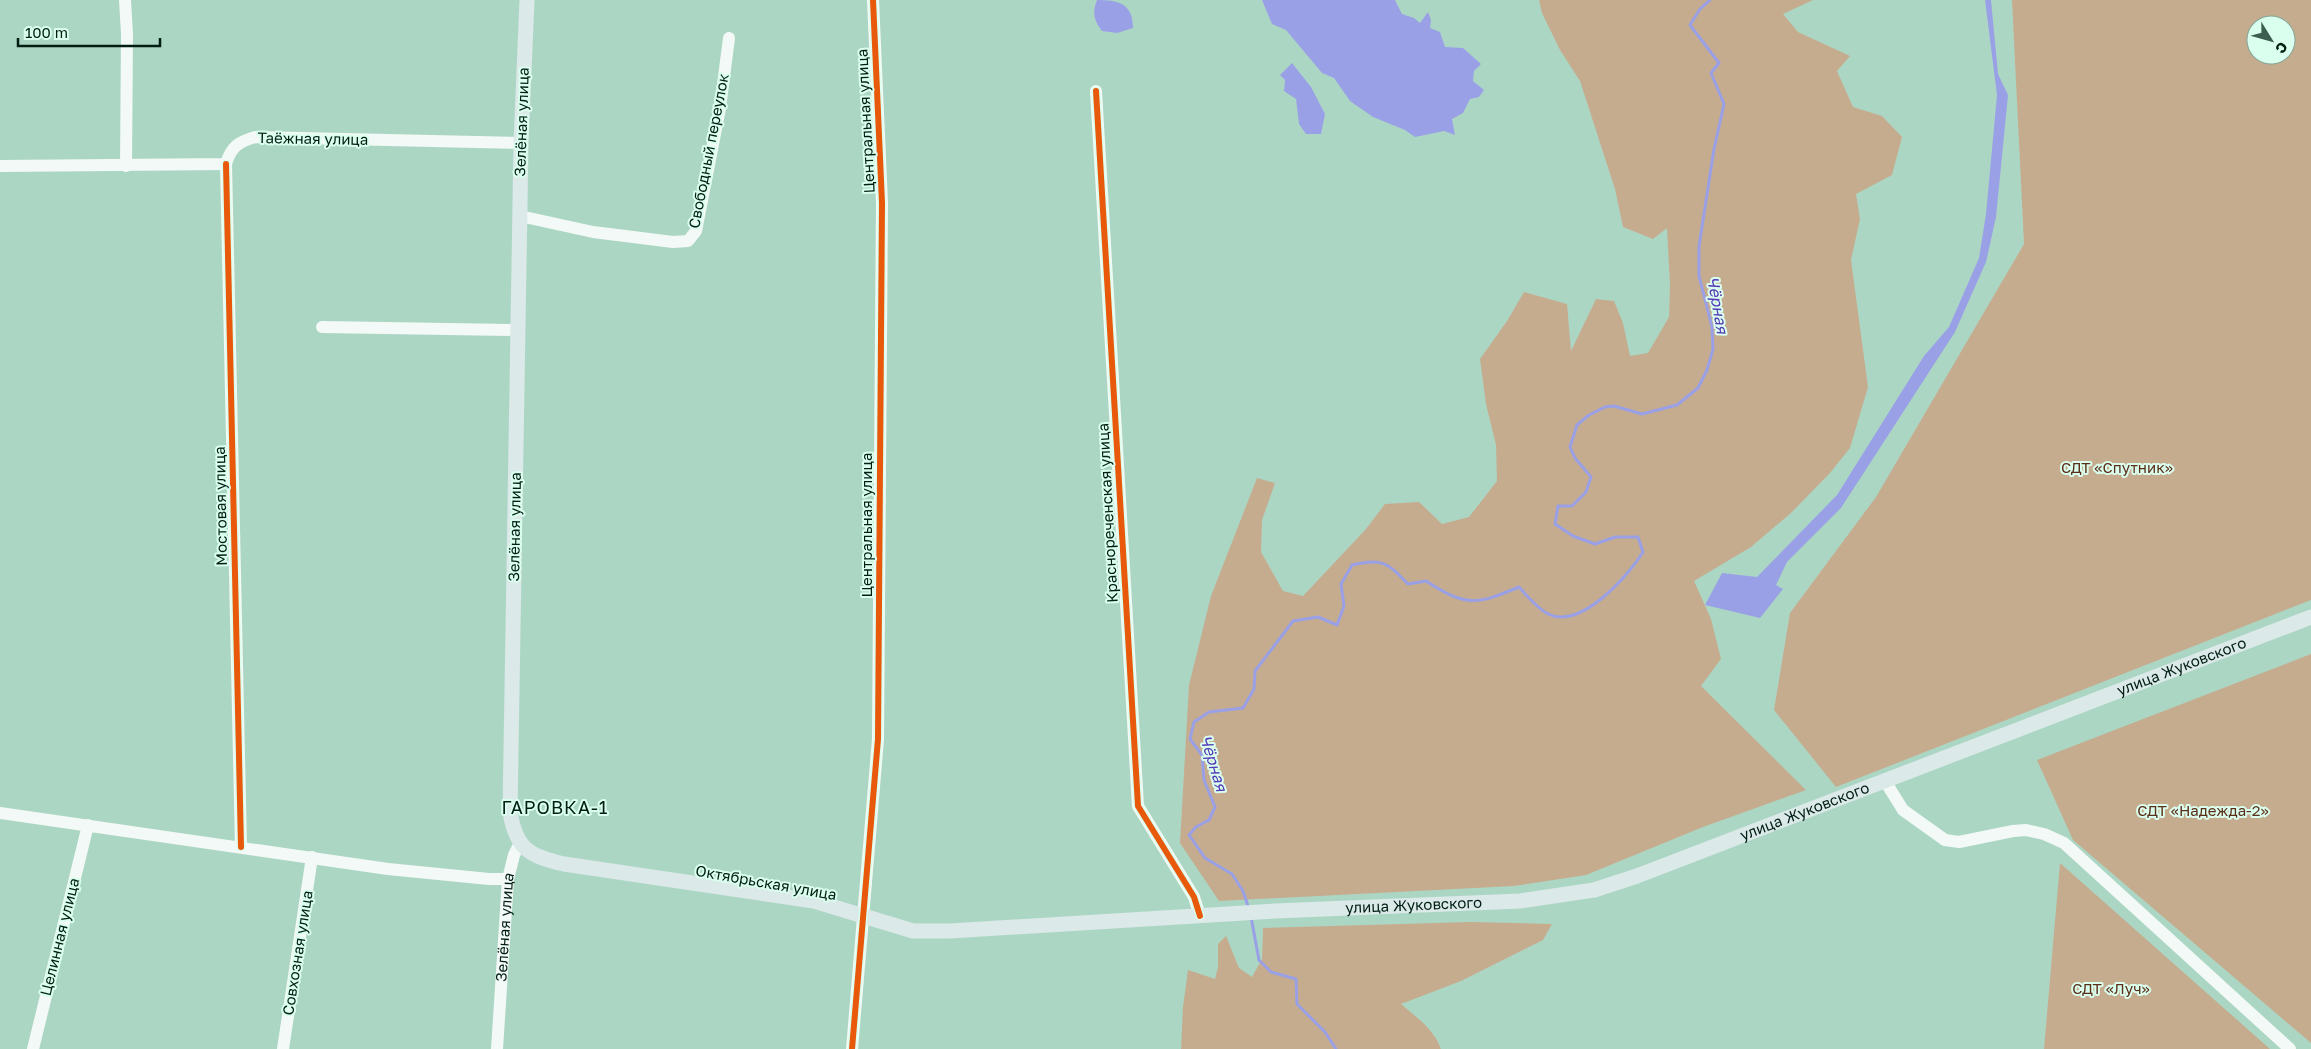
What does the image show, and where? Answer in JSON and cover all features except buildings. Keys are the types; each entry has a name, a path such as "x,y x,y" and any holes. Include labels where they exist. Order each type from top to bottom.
{"main road":[{"name":"Зелёная улица","path":"520,843 513,831 510,812 521,143 527,0"},
{"name":"улица Жуковского","path":"1221,914 1520,900 1594,890 1637,876 1885,782 2311,617"},
{"name":"Октябрьская улица","path":"520,843 530,852 543,859 564,864 814,902 913,931 950,931 1221,914"}],"street":[{"path":"125,0 127,34 126,166"},
{"name":"Центральная улица","path":"852,1049 878,739 882,203 873,0"},
{"name":"Свободный переулок","path":"520,216 593,232 673,242 688,241 696,231 720,108 730,38"},
{"name":"Краснореченская улица","path":"1096,91 1138,806 1194,897 1200,916"},
{"name":"Таёжная улица","path":"226,164 229,154 235,145 255,137 521,143"},
{"path":"0,166 226,164"},
{"name":"Мостовая улица","path":"226,164 241,847"},
{"path":"322,327 518,330"},
{"path":"1885,782 1903,810 1945,840 1959,842 2013,830 2026,830 2044,834 2064,843 2290,1049"},
{"path":"0,813 437,875 508,879"},
{"name":"Целинная улица","path":"33,1049 88,825"},
{"name":"Зелёная улица","path":"496,1049 508,879 514,855 520,843"},
{"name":"Совхозная улица","path":"283,1049 312,857"}],"green space":[{"path":"1539,0 1813,0 1783,14 1798,32 1850,56 1837,71 1853,107 1882,116 1902,137 1892,175 1856,194 1860,219 1851,260 1868,387 1850,448 1830,473 1791,513 1751,547 1694,581 1711,619 1721,659 1701,686 1806,790 1703,827 1586,875 1514,886 1219,901 1180,843 1189,685 1211,596 1257,478 1275,483 1262,520 1261,552 1283,591 1303,596 1366,529 1385,504 1419,502 1442,524 1469,517 1497,481 1496,445 1486,404 1480,359 1507,321 1524,292 1567,304 1571,351 1596,299 1614,301 1623,323 1630,356 1648,353 1669,317 1670,285 1667,228 1653,239 1623,227 1615,189 1580,81 1560,50 1542,13"},
{"name":"СДТ «Спутник»","path":"2012,0 2311,0 2311,600 1836,787 1774,710 1790,613 1876,497 2024,244"},
{"name":"СДТ «Надежда-2»","path":"2311,654 2311,1043 2073,840 2037,760"},
{"name":"СДТ «Луч»","path":"2060,863 2270,1049 2044,1049"},
{"path":"1470,922 1552,924 1543,940 1461,981 1401,1004 1429,1029 1441,1049 1181,1049 1183,1007 1188,970 1215,979 1218,967 1218,944 1226,936 1239,968 1252,977 1262,959 1263,928"}],"water":[{"path":"1097,0 1118,2 1127,8 1133,28 1117,33 1102,31 1095,16"},
{"path":"1262,0 1395,0 1402,14 1414,18 1420,23 1428,12 1431,20 1430,28 1440,32 1445,47 1463,48 1481,64 1474,71 1473,81 1484,90 1479,97 1470,99 1463,113 1452,119 1455,135 1444,131 1415,137 1405,130 1373,117 1350,101 1334,78 1322,73 1286,30 1272,24"},
{"path":"1985,0 1991,0 1998,74 2008,95 1996,217 1986,262 1955,332 1841,508 1787,562 1776,585 1783,589 1760,618 1705,605 1722,573 1757,577 1837,495 1924,356 1949,327 1979,258 1986,214 1997,95"},
{"path":"1292,63 1311,87 1325,114 1321,134 1306,134 1299,124 1296,99 1284,91 1285,80 1280,75"}],"waterway":[{"name":"Чёрная","path":"1249,909 1243,891 1232,874 1205,858 1189,835 1196,827 1209,820 1215,807 1204,780 1202,755 1190,739 1194,722 1209,712 1243,708 1254,689 1255,671 1293,621 1318,617 1337,625 1344,606 1341,584 1352,565 1377,562 1389,566 1408,584 1426,581 1462,599 1481,600 1519,587 1532,602 1548,614 1561,617 1589,608 1602,598 1626,574 1643,552 1638,537 1615,537 1595,544 1573,536 1555,524 1558,506 1572,506 1586,492 1591,477 1575,458 1570,447 1577,425 1589,415 1605,407 1614,406 1642,414 1677,405 1698,388 1707,370 1713,349 1712,327 1699,276 1699,246 1714,149 1724,104 1711,73 1719,63 1690,25 1700,9 1710,0"},
{"name":"Чёрная","path":"1251,917 1259,960 1271,972 1296,979 1297,1004 1325,1032 1336,1049"}],"cycle path":[{"path":"852,1049 878,739 882,203 873,0"},
{"path":"1096,91 1138,806 1194,897 1200,916"},
{"path":"226,164 241,847"}],"district":[{"name":"ГАРОВКА-1","path":"555,808"}]}
